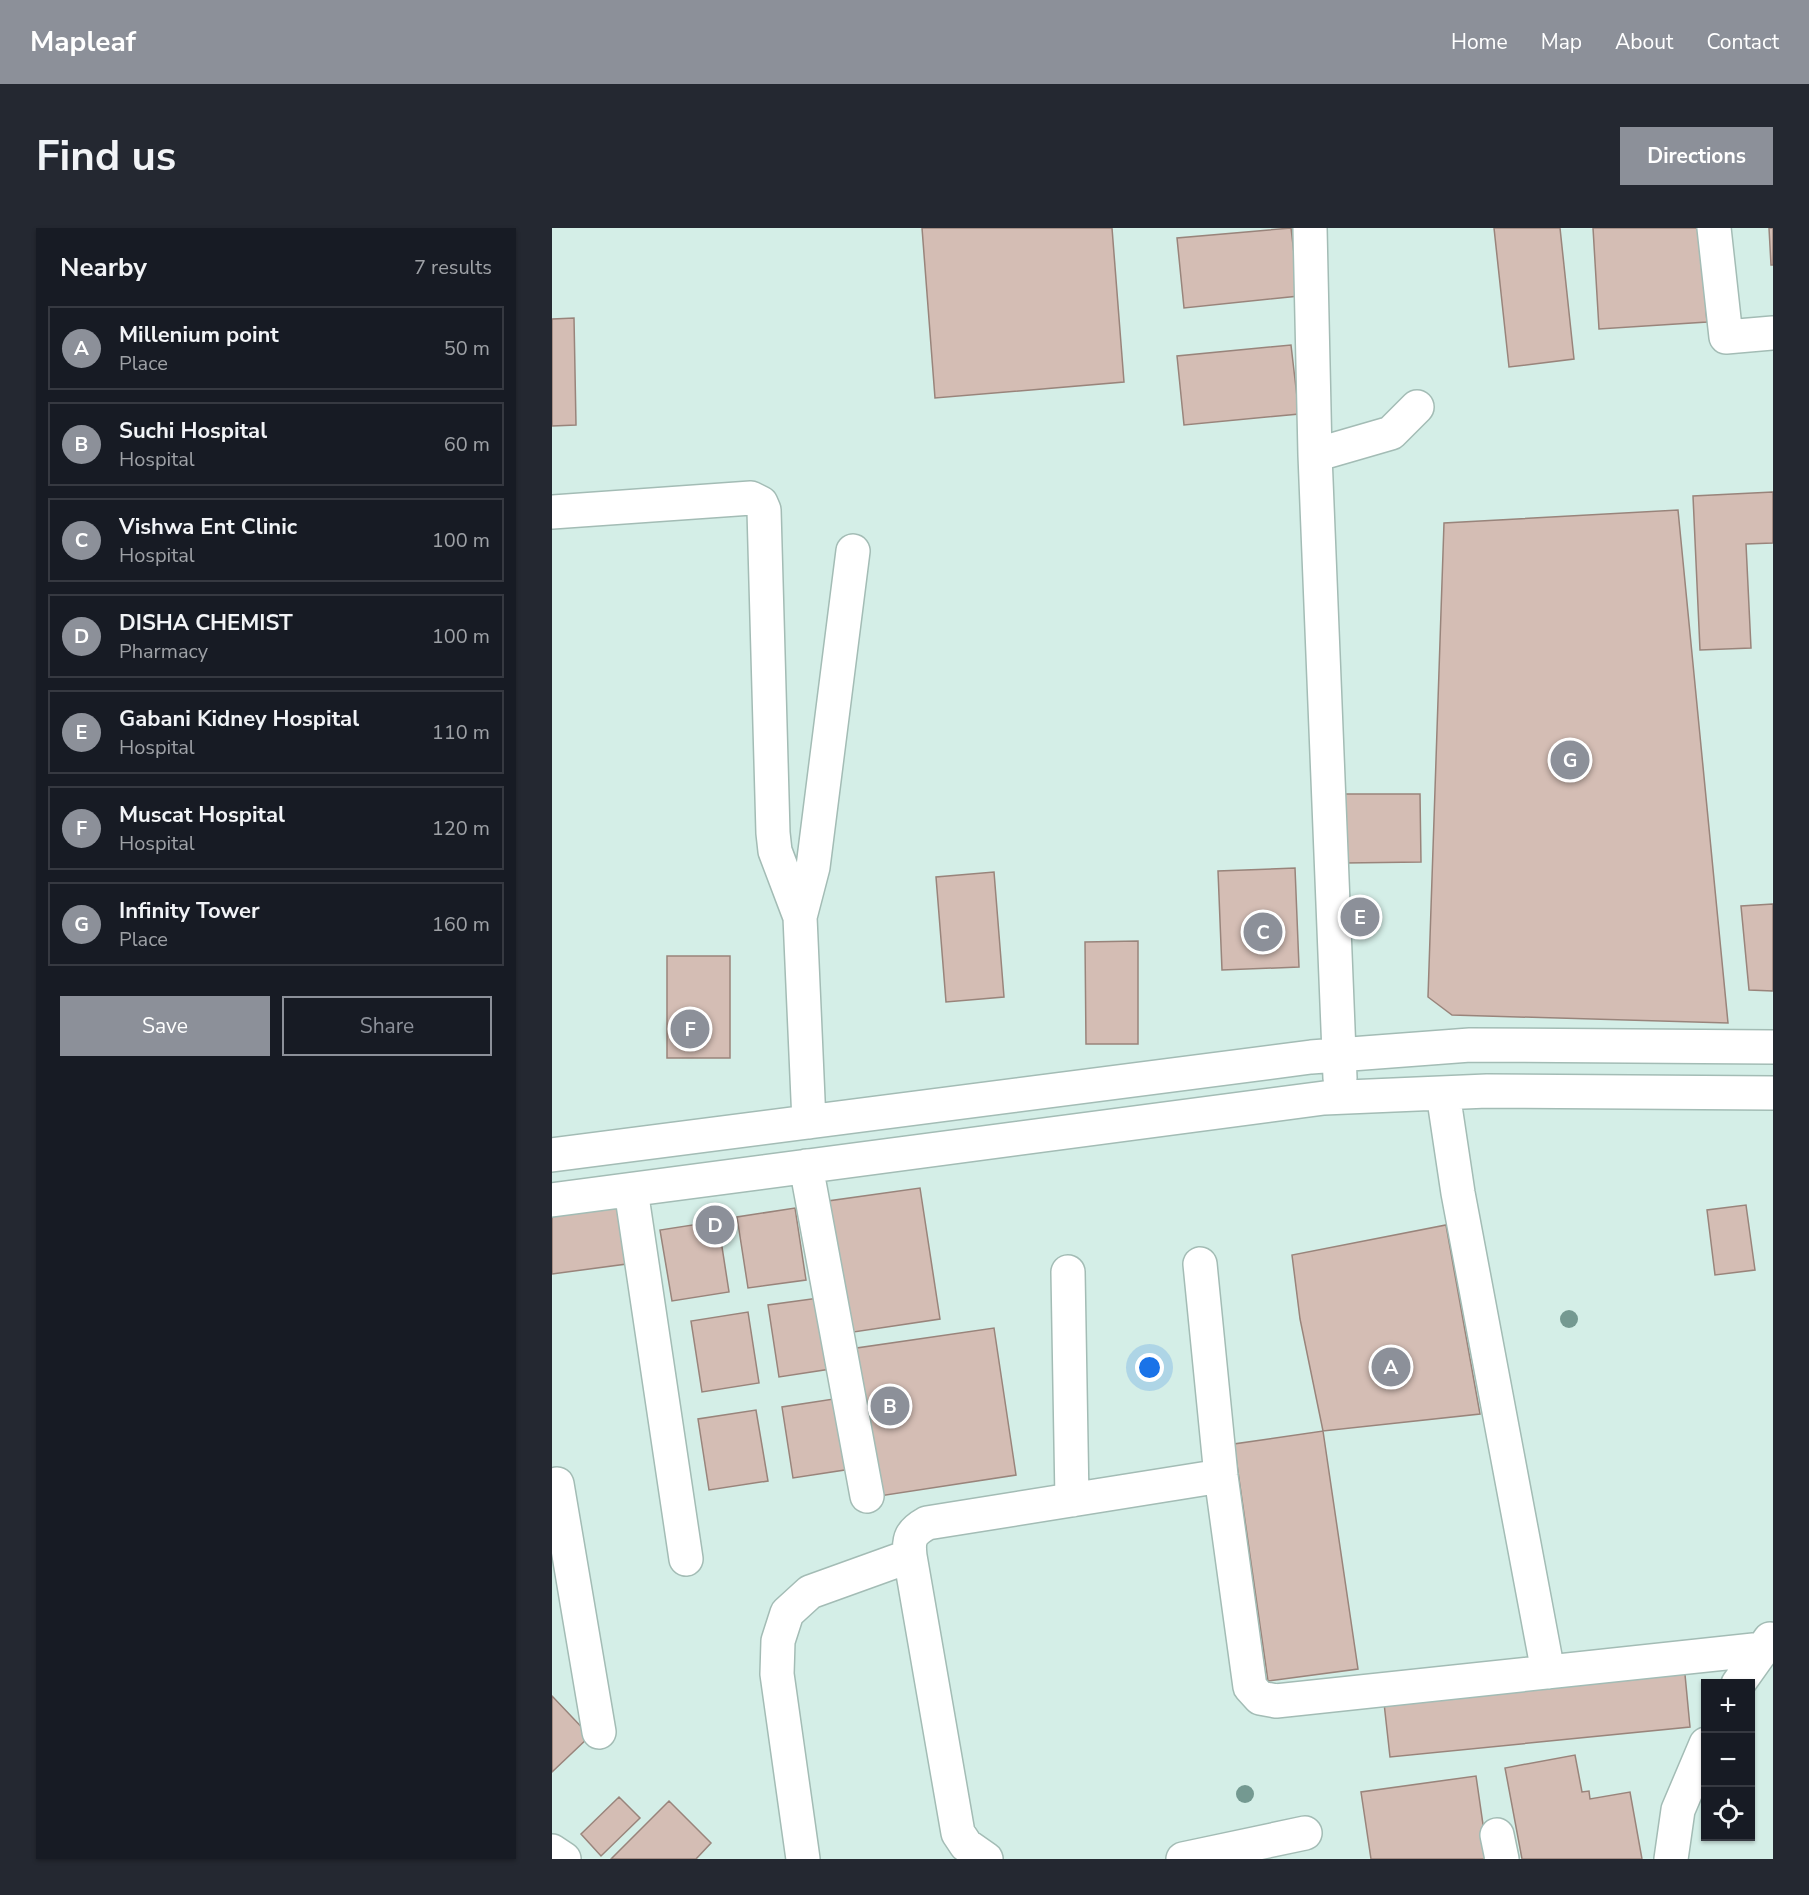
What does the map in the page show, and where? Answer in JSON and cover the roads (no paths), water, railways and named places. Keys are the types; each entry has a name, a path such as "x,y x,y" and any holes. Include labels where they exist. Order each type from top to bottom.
{"street":[{"path":"1310,228 1315,455 1341,1055 1340,1097"},
{"path":"1714,228 1726,337 1773,333"},
{"path":"1315,455 1391,433 1417,407"},
{"path":"552,512 751,498 761,503 764,522 773,833 775,851 800,917"},
{"path":"809,1122 800,917 813,867 853,551"},
{"path":"552,1155 1341,1055 1470,1046 1773,1047"},
{"path":"1443,1093 1458,1193 1548,1672"},
{"path":"552,1200 1340,1097 1443,1093 1773,1093"},
{"path":"806,1166 867,1496"},
{"path":"631,1190 686,1558"},
{"path":"1200,1263 1221,1476 1250,1687 1260,1698 1276,1701 1548,1672 1768,1642"},
{"path":"1068,1272 1072,1500"},
{"path":"975,1858 958,1833 910,1556 909,1540 915,1530 927,1523 1221,1476"},
{"path":"557,1484 562,1575 599,1732"},
{"path":"803,1859 777,1674 778,1641 787,1613 810,1592 910,1556"},
{"path":"1741,1679 1768,1642"},
{"path":"1671,1859 1678,1810 1701,1756"},
{"path":"1183,1859 1305,1833"},
{"path":"552,1851 564,1859"}],"place":[{"name":"Infinity Tower","path":"1570,760"},
{"name":"Gabani Kidney Hospital","path":"1360,917"},
{"name":"Vishwa Ent Clinic","path":"1263,932"},
{"name":"Muscat Hospital","path":"690,1029"},
{"name":"DISHA CHEMIST","path":"715,1225"},
{"name":"Millenium point","path":"1391,1367"},
{"name":"Suchi Hospital","path":"890,1406"}]}
